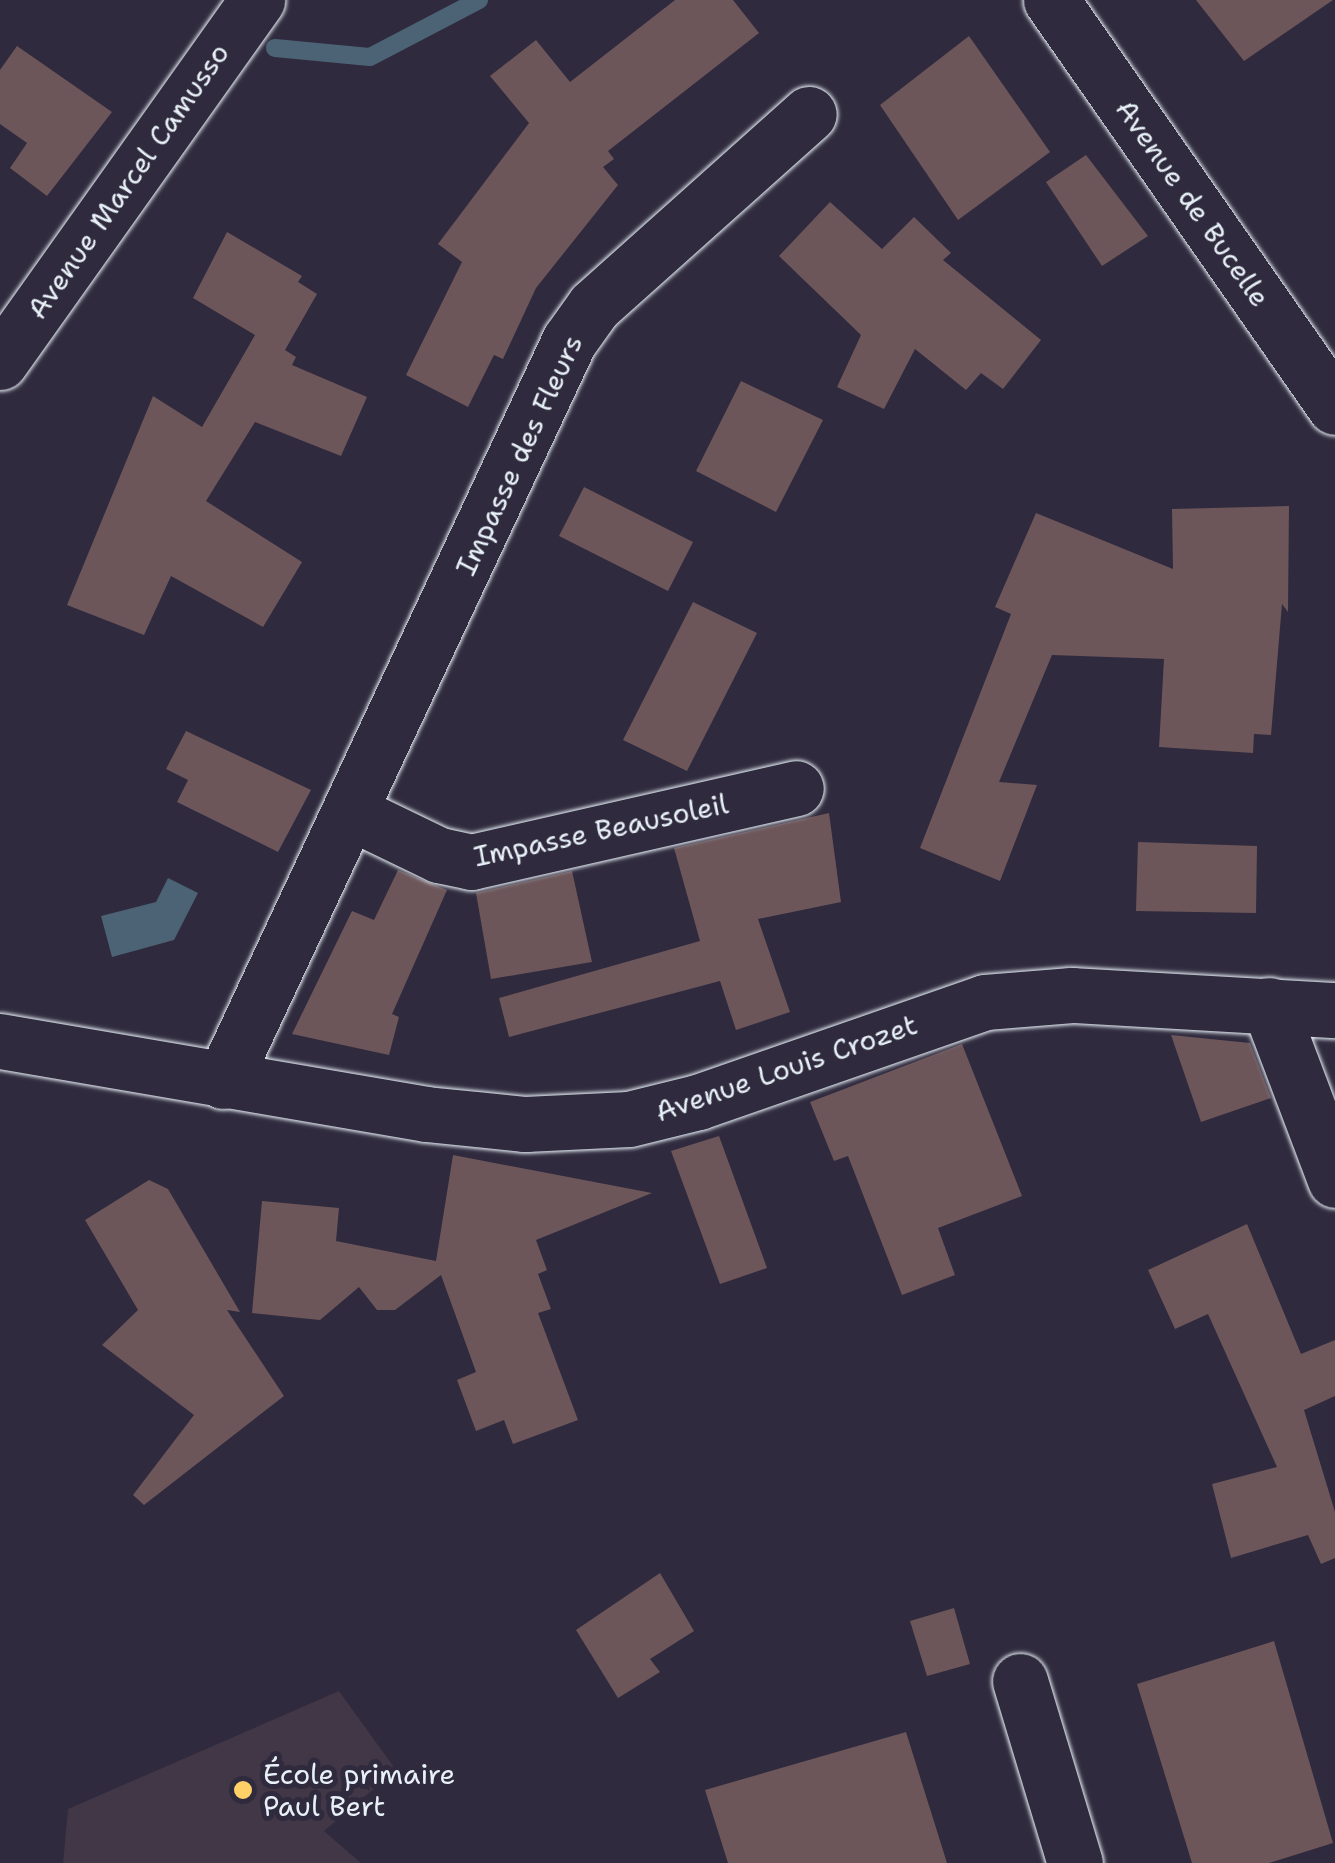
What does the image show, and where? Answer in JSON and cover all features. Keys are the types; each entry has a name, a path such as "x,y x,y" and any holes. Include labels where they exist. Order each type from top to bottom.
{"street":[{"name":"Avenue Marcel Camusso","path":"0,362 257,0"},
{"name":"Avenue de Bucelle","path":"1051,0 1335,406"},
{"name":"Impasse des Fleurs","path":"352,813 569,341 594,306 809,114"},
{"name":"Impasse Beausoleil","path":"352,813 439,856 471,862 796,788"},
{"path":"223,1081 352,813"},
{"name":"Avenue Louis Crozet","path":"0,1041 223,1081 525,1124 628,1119 698,1102 985,1002 1072,995 1335,1010"},
{"path":"1269,1005 1335,1180"},
{"path":"1020,1681 1075,1863"}],"shaded area":[{"name":"École primaire Paul Bert","path":"339,1691 396,1770 324,1831 361,1863 63,1863 68,1809"}],"water":[{"path":"168,878 198,893 174,940 112,957 101,916 156,902"}],"building":[{"path":"675,0 733,0 759,33 608,151 614,159 603,167 618,185 536,288 503,359 494,355 468,407 406,375 462,262 438,244 529,123 490,76 536,40 570,82"},
{"path":"1196,0 1333,0 1244,61"},
{"path":"969,36 1050,152 958,220 880,105"},
{"path":"17,46 112,112 47,196 10,168 27,143 0,124 0,70"},
{"path":"1086,155 1148,236 1102,266 1046,182"},
{"path":"830,202 882,249 914,217 951,253 943,260 1041,340 1003,389 981,373 966,390 915,349 884,409 837,387 861,335 779,256"},
{"path":"227,232 302,276 298,282 317,294 285,350 296,357 292,365 367,397 341,456 255,422 206,501 302,562 263,627 171,576 144,635 67,605 153,396 202,427 255,335 193,298"},
{"path":"741,381 823,420 776,512 696,471"},
{"path":"584,487 693,542 668,591 559,536"},
{"path":"1289,506 1288,612 1282,604 1271,735 1254,734 1253,753 1159,747 1164,659 1052,655 999,782 1037,785 1000,881 920,848 1011,614 995,607 1036,513 1173,569 1172,509"},
{"path":"693,602 757,633 687,771 623,740"},
{"path":"186,731 311,790 278,852 177,802 188,780 166,769"},
{"path":"829,813 841,902 758,919 790,1012 736,1030 720,981 509,1037 499,998 700,941 674,848"},
{"path":"1138,842 1257,846 1256,913 1136,911"},
{"path":"398,870 447,890 392,1014 399,1017 389,1055 292,1034 352,911 374,920"},
{"path":"572,871 592,962 491,979 476,893"},
{"path":"1171,1035 1250,1043 1271,1098 1201,1122"},
{"path":"962,1044 1022,1196 938,1228 955,1275 902,1295 848,1156 834,1161 810,1102"},
{"path":"719,1136 767,1268 720,1284 671,1151"},
{"path":"453,1155 652,1193 536,1240 547,1270 538,1274 551,1309 538,1313 578,1420 513,1444 504,1420 476,1431 457,1380 476,1372 441,1275 395,1310 377,1310 359,1287 320,1320 252,1313 262,1201 339,1208 336,1241 436,1261"},
{"path":"149,1180 168,1189 240,1312 227,1310 284,1396 144,1505 133,1495 194,1415 102,1345 138,1310 85,1220"},
{"path":"1247,1224 1301,1354 1335,1340 1335,1396 1304,1410 1335,1512 1335,1558 1321,1564 1308,1535 1231,1558 1212,1484 1277,1467 1208,1314 1175,1329 1148,1270"},
{"path":"660,1573 694,1631 650,1659 660,1672 618,1698 576,1630"},
{"path":"954,1608 970,1664 927,1676 910,1621"},
{"path":"1274,1641 1333,1843 1269,1863 1192,1863 1137,1684"},
{"path":"906,1732 947,1863 728,1863 705,1790"}],"waterway":[{"path":"275,48 370,57 479,0"}],"place":[{"name":"École primaire Paul Bert","path":"243,1790"}]}
